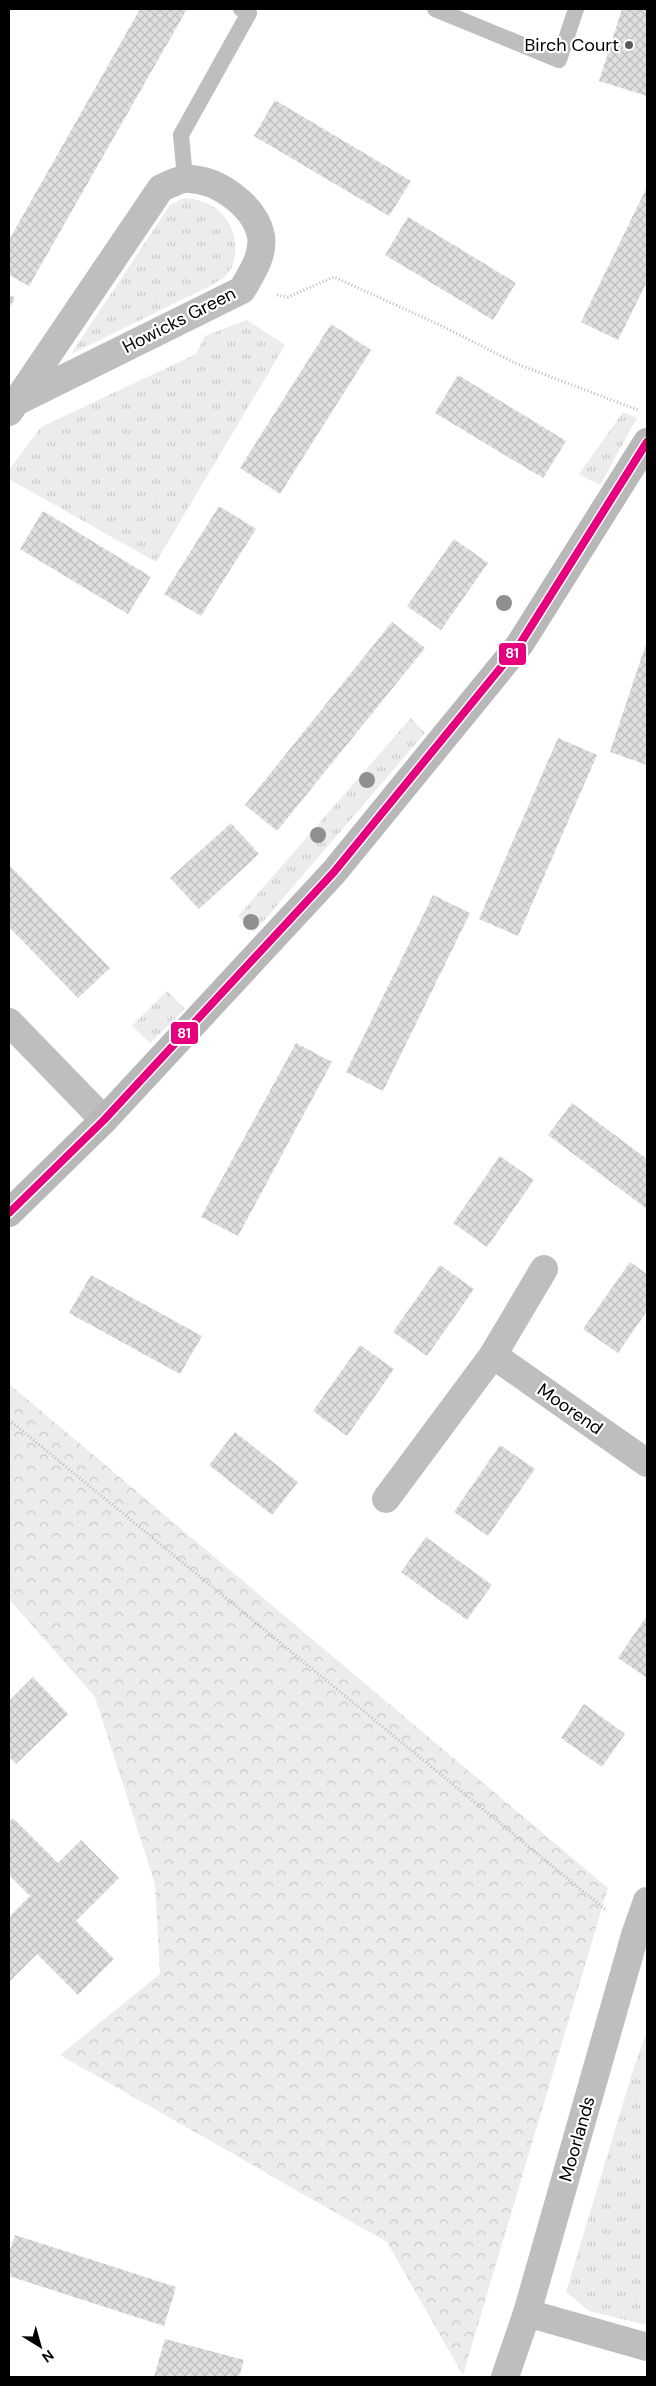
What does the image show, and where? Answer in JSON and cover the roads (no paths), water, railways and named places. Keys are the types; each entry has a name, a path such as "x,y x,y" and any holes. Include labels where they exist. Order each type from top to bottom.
{"street":[{"name":"Howicks Green","path":"185,178 207,181 230,194 252,216 261,237 257,265 242,290 12,407 161,188 185,178"},
{"path":"9,1213 104,1120 334,872 520,644 647,442"},
{"path":"9,1022 104,1120"},
{"path":"386,1498 492,1355 544,1269"},
{"name":"Moorend","path":"492,1355 647,1463"},
{"name":"Moorlands","path":"505,2377 527,2313 635,1935 647,1901"},
{"path":"527,2313 647,2347"}],"lane":[{"path":"185,178 181,135 249,13 242,9"},
{"path":"435,9 558,60 576,9"}],"place":[{"name":"Birch Court","path":"629,45"}]}
